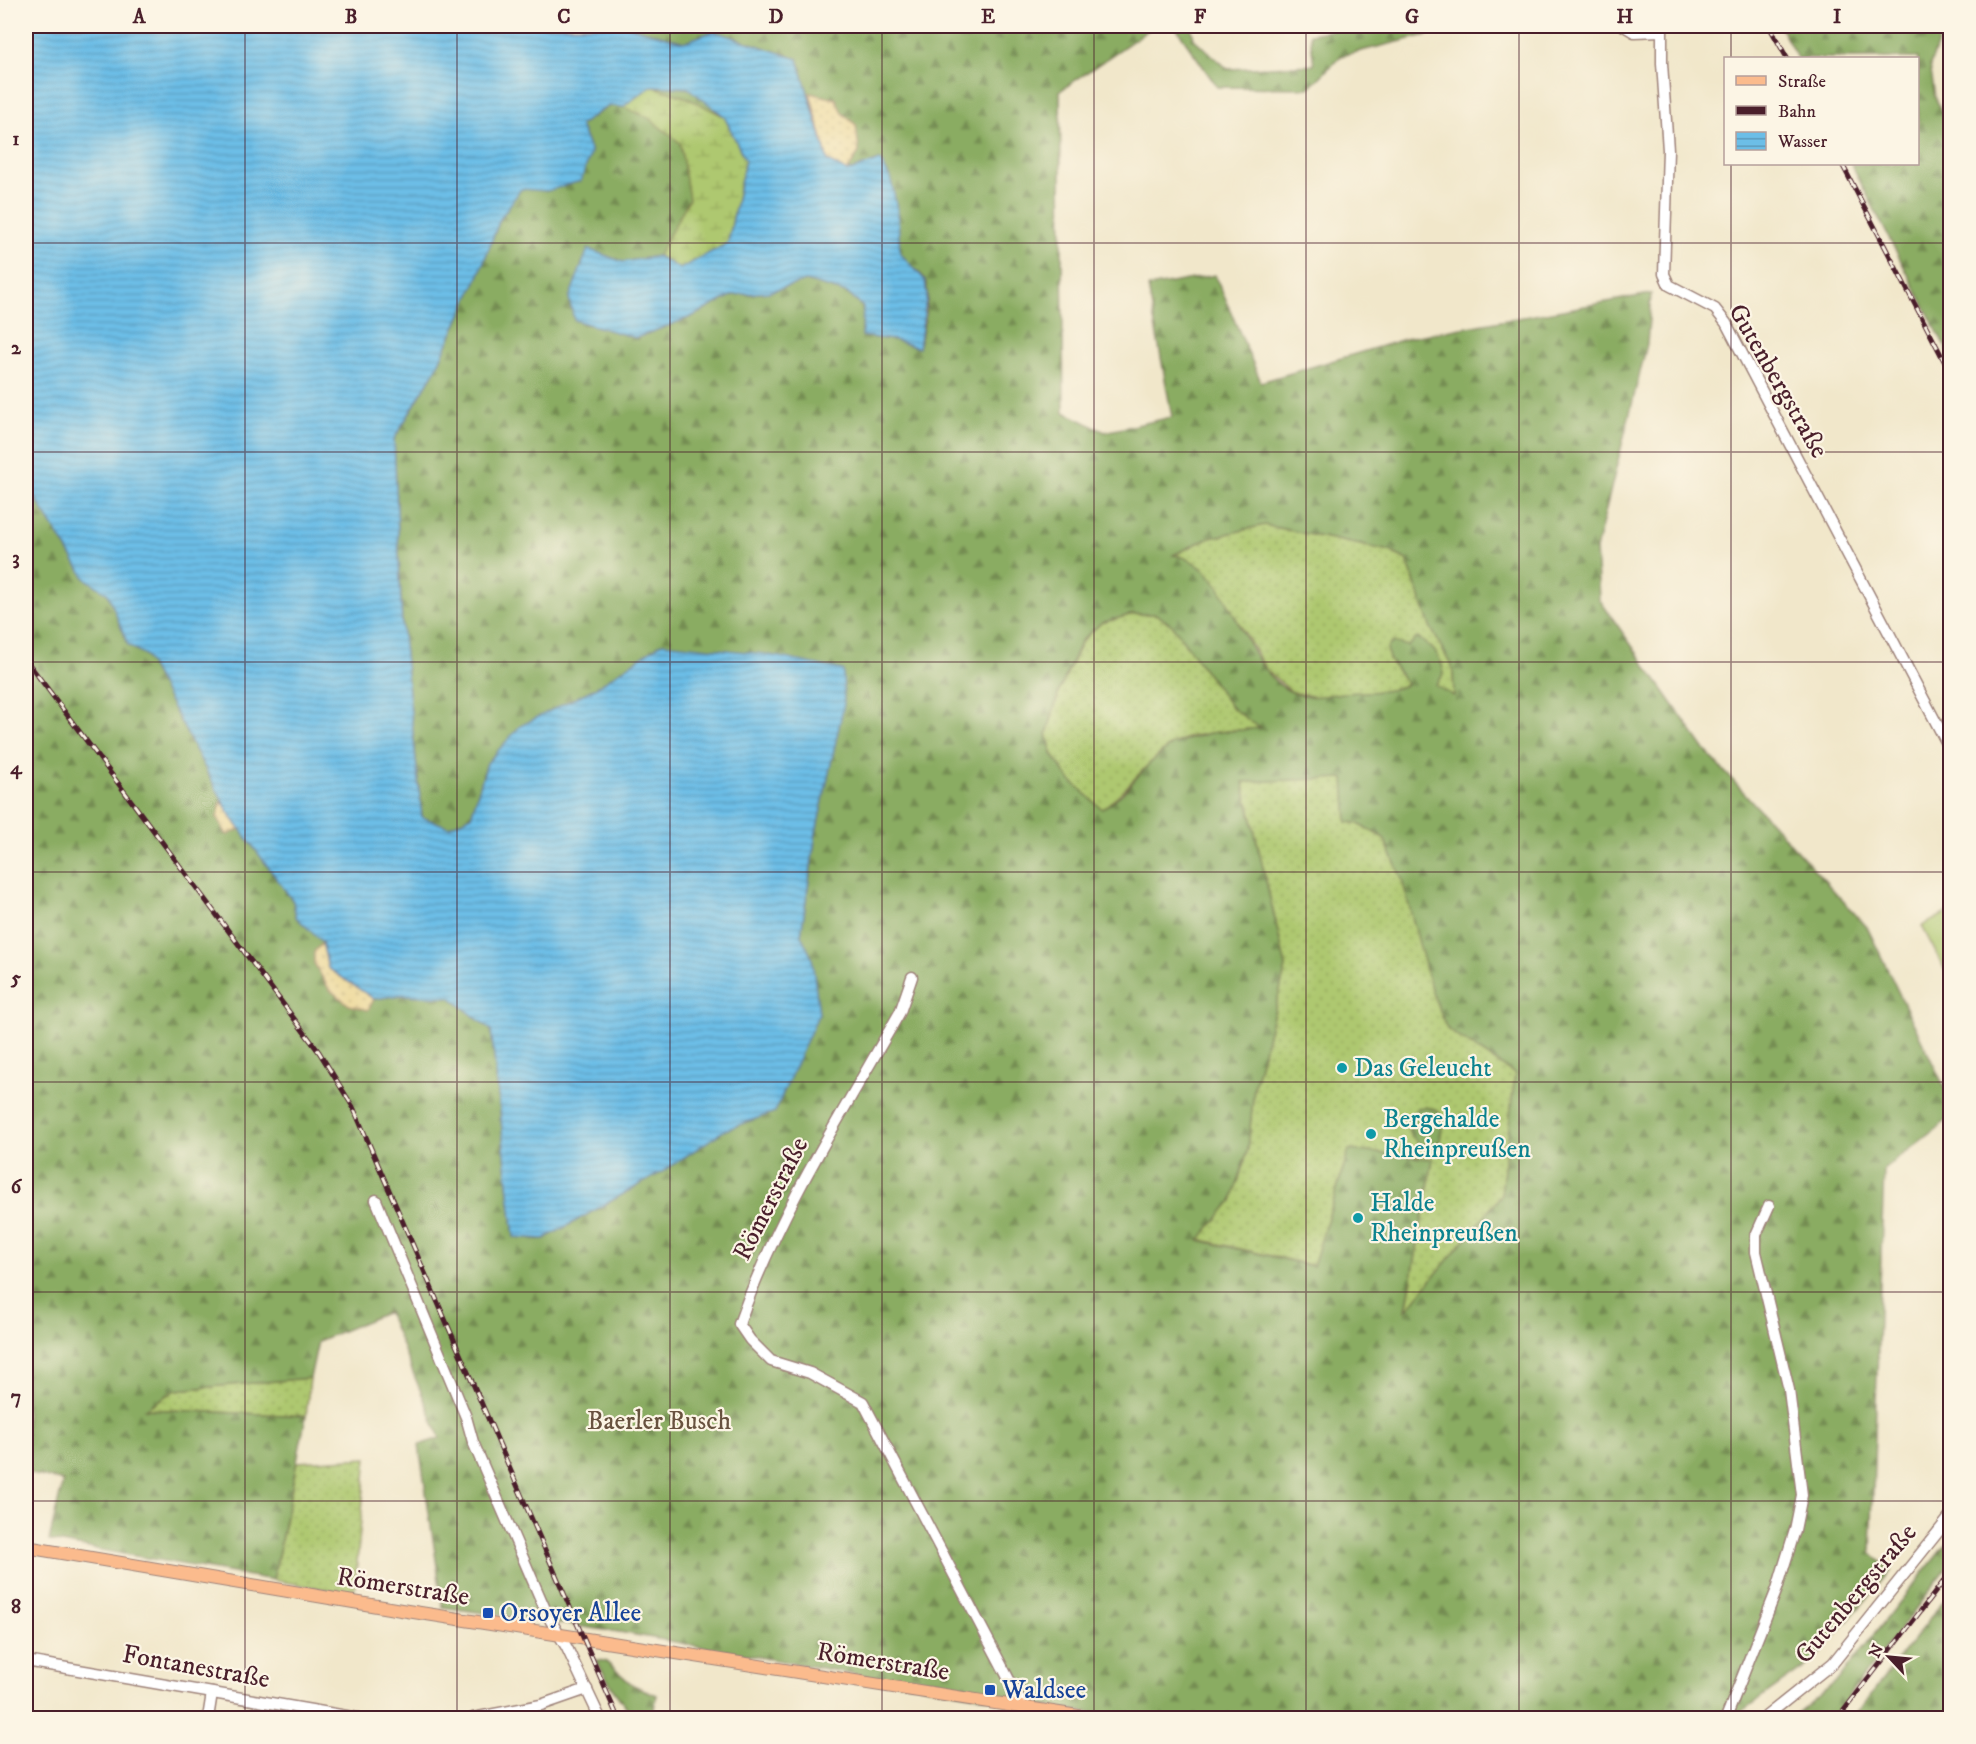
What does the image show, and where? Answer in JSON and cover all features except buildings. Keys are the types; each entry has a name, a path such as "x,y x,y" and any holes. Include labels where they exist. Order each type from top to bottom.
{"main road":[{"name":"Römerstraße","path":"26,1547 1091,1719"}],"street":[{"path":"1624,26 1634,32 1662,28"},
{"name":"Gutenbergstraße","path":"1662,28 1668,150 1664,274 1669,285 1715,309 1726,323 1950,749"},
{"name":"Römerstraße","path":"912,977 900,1012 776,1234 755,1280 739,1324 750,1340 771,1361 810,1373 863,1402 1024,1708"},
{"path":"376,1200 466,1417 478,1452 548,1616 561,1635 600,1719"},
{"path":"1726,1719 1778,1589 1795,1530 1802,1495 1789,1390 1756,1252 1756,1235 1769,1206"},
{"name":"Gutenbergstraße","path":"1764,1719 1833,1663 1950,1517"},
{"name":"Fontanestraße","path":"26,1661 358,1719"},
{"path":"481,1718 541,1705 587,1689"},
{"path":"208,1719 212,1693"}],"green space":[{"name":"Baerler Busch","path":"628,26 1154,26 1060,91 1064,412 1105,432 1172,417 1148,287 1215,275 1261,382 1412,337 1651,294 1647,344 1596,549 1599,599 1705,750 1867,927 1950,1099 1950,1118 1884,1169 1871,1552 1891,1571 1812,1662 1741,1712 1731,1718 1131,1718 1012,1702 619,1632 443,1607 419,1445 440,1438 388,1312 318,1341 310,1378 175,1390 145,1409 306,1416 273,1580 49,1541 63,1481 26,1473 26,477 31,491 85,578 108,594 128,645 145,655 230,815 293,901 296,917 323,942 328,968 374,999 401,995 450,997 491,1030 514,1237 544,1239 662,1172 725,1130 775,1112 812,958 801,935 816,833 662,643 487,763 471,816 449,827 422,817 402,626 394,439 436,369 478,277 500,219 521,188 547,191 591,152 580,125 617,101 658,87 687,88 706,100 724,116 680,269 658,256 623,262 588,249 574,320 636,338 691,317 733,295 768,292 806,281 847,293 863,308 862,336 894,340 919,348 926,312 926,284 924,278 901,254 891,183 880,160 847,172 828,161 798,59 714,31 684,42","holes":["1264,525 1390,551 1407,560 1430,626 1453,669 1454,696 1436,686 1444,673 1440,661 1432,648 1417,638 1408,646 1393,642 1387,648 1389,659 1407,684 1400,687 1385,691 1311,697 1300,695 1280,685 1263,668 1211,578 1194,563 1173,555 1206,539","1133,614 1156,614 1172,625 1232,708 1260,728 1210,733 1172,744 1148,765 1122,794 1102,809 1069,779 1052,754 1047,734 1059,691 1081,641 1101,623","1344,778 1347,822 1357,823 1384,838 1402,879 1432,992 1447,1029 1515,1074 1501,1196 1406,1310 1433,1159 1349,1150 1313,1266 1199,1240 1232,1201 1248,1149 1254,1087 1286,967 1243,782"]},
{"path":"1175,26 1191,26 1194,39 1228,69 1314,65 1310,34 1356,26 1463,26 1341,56 1309,88 1217,87"},
{"path":"1780,26 1944,26 1930,65 1935,97 1950,127 1950,356 1852,165 1919,165 1919,57 1796,57"},
{"path":"651,86 685,97 724,116 745,160 728,243 680,269 658,256 689,199 680,143 647,117 623,107"},
{"path":"1264,525 1390,551 1407,560 1430,626 1453,669 1454,697 1435,686 1408,646 1389,660 1408,685 1395,690 1316,697 1292,692 1266,670 1213,578 1172,556 1206,539"},
{"path":"1133,614 1156,614 1172,625 1232,708 1261,728 1214,732 1179,741 1161,753 1102,809 1069,779 1052,754 1047,734 1059,691 1082,641 1101,623"},
{"path":"1345,778 1347,822 1357,823 1384,838 1402,879 1447,1029 1515,1074 1501,1196 1406,1311 1433,1159 1349,1150 1314,1266 1198,1239 1248,1149 1254,1087 1286,967 1243,781"},
{"path":"1950,911 1950,980 1922,926"},
{"path":"1426,1107 1438,1111 1443,1119 1440,1141 1427,1148 1419,1144 1409,1133 1410,1115 1418,1108"},
{"path":"310,1378 306,1416 144,1409 175,1390"},
{"path":"367,1458 354,1594 273,1580 297,1462"},
{"path":"1950,1539 1950,1564 1832,1718 1792,1718 1838,1680"},
{"path":"1950,1592 1950,1718 1853,1718"},
{"path":"596,1660 605,1661 633,1685 657,1695 652,1718 634,1718 614,1691"}],"sand":[{"path":"810,93 836,99 842,113 856,125 859,152 847,172 828,161"},
{"path":"222,800 241,829 227,835 217,817"},
{"path":"323,942 328,968 374,999 368,1010 349,1005 329,989 314,963 314,952"}],"water":[{"path":"34,26 395,26 406,29 408,26 628,26 684,42 714,31 798,59 828,161 847,172 880,160 891,179 898,213 900,253 925,280 927,294 919,348 894,340 862,336 863,307 847,293 806,281 768,292 733,295 691,317 636,338 574,320 569,298 588,249 623,262 658,256 680,269 728,243 745,160 724,116 688,88 651,86 623,107 608,106 580,125 591,152 581,181 547,191 521,189 500,219 478,277 436,369 394,439 402,626 422,817 449,827 471,816 487,763 520,726 595,688 662,643 765,654 843,670 844,704 816,833 801,935 812,958 819,1013 775,1112 725,1130 662,1172 544,1239 514,1237 491,1030 450,997 401,995 374,999 328,968 322,942 296,917 293,901 230,815 145,655 128,645 108,594 85,578 31,491 26,477 26,33"}],"railway":[{"path":"1769,26 1786,57"},
{"path":"1843,165 1950,372"},
{"path":"26,660 319,1052 353,1107 618,1718"},
{"path":"1838,1718 1950,1573"}],"place":[{"name":"Das Geleucht","path":"1342,1068"},
{"name":"Bergehalde Rheinpreußen","path":"1371,1134"},
{"name":"Halde Rheinpreußen","path":"1358,1218"},
{"name":"Orsoyer Allee","path":"488,1613"},
{"name":"Waldsee","path":"990,1690"}]}
